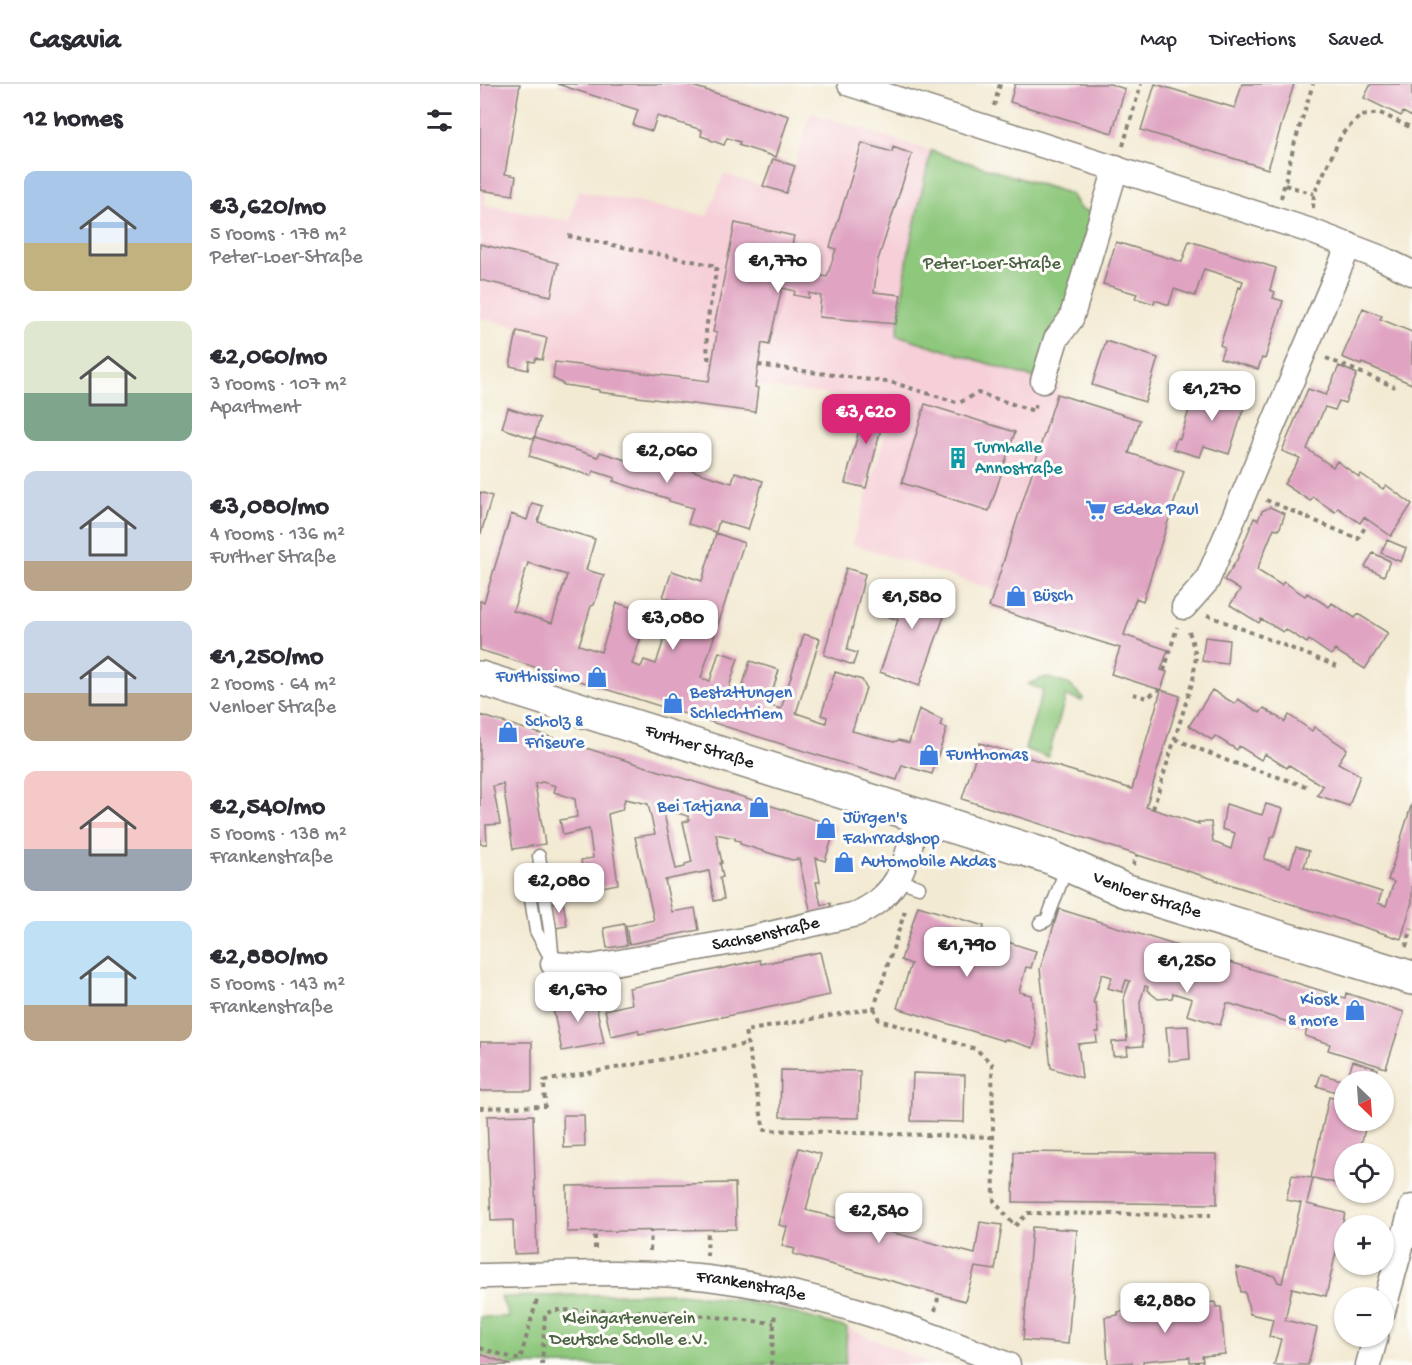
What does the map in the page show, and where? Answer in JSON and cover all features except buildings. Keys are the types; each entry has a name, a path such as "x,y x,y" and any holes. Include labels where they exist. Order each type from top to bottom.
{"main road":[{"name":"Further Straße","path":"480,678 919,815"},
{"name":"Venloer Straße","path":"919,815 1067,864 1124,890 1409,963"}],"street":[{"path":"850,84 1311,231 1412,273"},
{"path":"1043,381 1056,339 1071,319 1116,168"},
{"path":"1184,607 1208,581 1349,245"},
{"name":"Sachsenstraße","path":"553,964 591,967 744,940 856,914 910,884 919,815"},
{"path":"1390,1287 1412,1207"},
{"name":"Frankenstraße","path":"480,1276 650,1274 706,1278 777,1288 835,1302 900,1322 1008,1365"},
{"path":"1368,1365 1373,1347"}],"lane":[{"path":"538,856 550,929 553,964"},
{"path":"1040,923 1047,920 1067,864"},
{"path":"528,880 536,931 553,964"}],"path":[{"path":"1116,168 1142,84"},
{"path":"1275,219 1313,84"},
{"path":"1311,231 1314,194 1342,134 1360,116 1380,113 1412,128"},
{"path":"1285,184 1314,194"},
{"path":"568,236 717,266 706,329 708,358 713,359"},
{"path":"1306,349 1395,387"},
{"path":"758,364 894,383 959,403 978,393 1034,411 1043,381"},
{"path":"1246,492 1358,539 1367,524"},
{"path":"1184,607 1218,618 1340,667"},
{"path":"1164,671 1184,607"},
{"path":"1153,809 1193,680 1196,656 1184,607"},
{"path":"1133,694 1147,698 1159,689"},
{"path":"1175,739 1228,761 1309,787"},
{"path":"910,884 874,1008 879,1020 976,1049 992,1064 994,1201 1015,1226 1028,1213 1211,1215"},
{"path":"1409,963 1412,929"},
{"path":"874,1008 745,1030 764,1130 992,1137"},
{"path":"480,1108 545,1106 544,1081 747,1044"},
{"path":"480,1348 520,1360 544,1275"},
{"path":"542,1365 544,1314 554,1310 666,1312 774,1323 771,1365"}],"shaded area":[{"path":"811,113 931,151 909,249 906,276 1034,378 1060,386 994,590 852,544 895,403 550,360 551,334 480,318 480,190 486,191 484,205 570,221 578,191 707,216 724,174 786,193"},
{"path":"847,1328 934,1365 845,1365"}],"green space":[{"name":"Peter-Loer-Straße","path":"931,151 1071,194 1080,209 1096,213 1062,321 1034,378 897,335 909,249"},
{"path":"1046,677 1070,685 1083,698 1082,701 1066,696 1048,757 1025,749 1043,690 1028,684"},
{"name":"Kleingartenverein Deutsche Scholle e.V.","path":"668,1293 731,1299 775,1308 847,1328 845,1365 480,1365 480,1317 509,1317 501,1297"}],"place":[{"name":"Turnhalle Annostraße","path":"958,458"},
{"name":"Edeka Paul","path":"1096,510"},
{"name":"Büsch","path":"1016,596"},
{"name":"Furthissimo","path":"597,677"},
{"name":"Bestattungen Schlechtriem","path":"673,703"},
{"name":"Scholz & Friseure","path":"508,732"},
{"name":"Funthomas","path":"929,755"},
{"name":"Bei Tatjana","path":"759,807"},
{"name":"Jürgen's Fahrradshop","path":"826,828"},
{"name":"Automobile Akdas","path":"844,862"},
{"name":"Kiosk & more","path":"1355,1010"}]}
